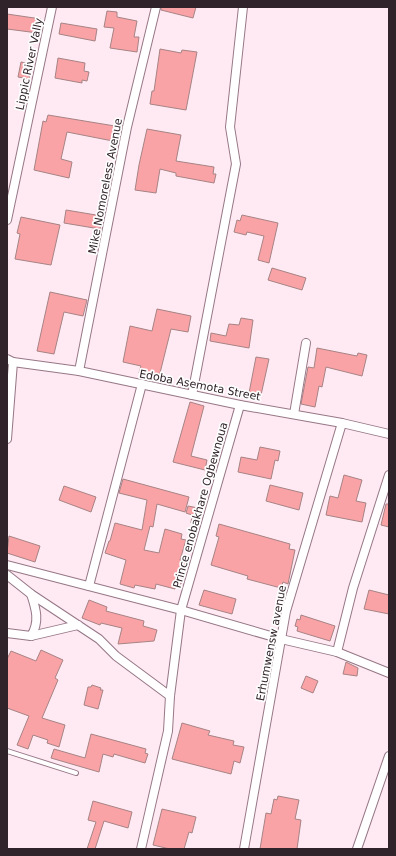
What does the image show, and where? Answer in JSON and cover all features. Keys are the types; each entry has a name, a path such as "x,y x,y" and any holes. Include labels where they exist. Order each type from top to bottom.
{"street":[{"name":"Lippic River Vally","path":"7,220 52,7"},
{"name":"Mike Nomoreless Avenue","path":"79,371 127,128 156,7"},
{"path":"192,395 236,164 230,127 243,7"},
{"path":"294,414 306,343"},
{"name":"Edoba Asemota Street","path":"10,360 79,371 240,405 342,423 389,434"},
{"path":"7,439 10,360"},
{"path":"89,586 142,384"},
{"name":"Prince enobakhare Ogbewnoua","path":"141,849 168,731 170,696 181,610 240,405"},
{"name":"Erhumwensw avenue","path":"244,849 286,611 342,423"},
{"path":"337,652 353,588 389,475"},
{"path":"7,565 181,610 281,639 337,652 389,673"},
{"path":"7,574 31,594 99,639 116,656 170,696"},
{"path":"31,594 36,610 37,627 31,636"},
{"path":"7,633 31,636 78,625"},
{"path":"357,849 389,756"}],"lane":[{"path":"7,751 76,773"}],"building":[{"path":"161,7 196,7 193,18 161,10"},
{"path":"107,11 117,12 117,17 137,21 134,37 139,37 137,52 110,48 114,28 104,27"},
{"path":"7,14 41,19 38,33 7,29"},
{"path":"61,23 97,29 95,41 59,34"},
{"path":"160,49 181,53 182,50 197,52 186,110 150,104 152,91 154,91"},
{"path":"58,58 85,63 84,71 89,72 87,81 82,80 82,83 55,78"},
{"path":"21,62 31,64 29,79 18,77"},
{"path":"48,115 121,127 118,142 67,132 61,159 72,162 69,178 34,170 43,121 46,122"},
{"path":"147,129 181,135 176,161 214,167 213,174 216,174 214,183 176,176 176,173 160,169 156,193 135,190"},
{"path":"66,210 102,216 100,229 64,223"},
{"path":"242,215 278,223 269,263 258,260 264,236 247,232 246,235 234,232 237,220 240,221"},
{"path":"21,217 60,225 51,265 15,259 20,234 17,233"},
{"path":"272,268 306,278 302,290 268,280"},
{"path":"50,292 87,300 83,316 64,312 54,354 37,351"},
{"path":"157,309 191,316 188,332 171,329 159,377 139,373 141,366 123,362 130,326 152,331"},
{"path":"241,318 253,320 249,348 210,341 211,333 226,336 229,324 239,325"},
{"path":"317,348 357,356 358,353 367,355 362,376 326,367 322,387 319,386 315,407 301,404 308,367 314,368"},
{"path":"256,357 269,359 261,395 249,393"},
{"path":"190,402 204,406 191,456 207,460 205,470 173,462"},
{"path":"260,447 280,451 278,461 275,460 271,479 238,472 241,457 257,460"},
{"path":"344,475 362,480 356,501 366,503 362,522 326,515 330,496 338,498"},
{"path":"123,479 189,497 185,512 157,504 153,527 150,526 144,550 159,553 165,529 182,534 181,539 186,540 180,560 187,562 181,584 176,583 175,589 156,584 155,589 135,585 134,588 120,584 126,560 105,553 115,523 142,530 147,500 119,493"},
{"path":"270,485 303,493 299,510 266,501"},
{"path":"64,486 96,497 91,512 59,500"},
{"path":"386,504 389,504 389,527 381,525"},
{"path":"188,506 203,509 198,525 191,523 192,515 186,513"},
{"path":"219,524 290,544 289,549 295,550 288,584 283,582 281,588 247,579 248,576 211,565 219,537 216,536"},
{"path":"9,536 40,546 35,562 7,553"},
{"path":"204,590 236,599 232,614 199,605"},
{"path":"369,590 389,595 389,614 364,609"},
{"path":"89,600 107,607 106,611 144,621 143,626 157,630 154,641 118,644 122,628 101,623 100,625 82,618"},
{"path":"301,615 335,626 330,641 297,631 298,627 295,626 297,619 300,620"},
{"path":"41,650 63,660 55,678 58,680 42,718 65,725 59,747 47,743 48,740 33,735 28,749 17,745 29,716 7,708 7,659 11,651 36,661"},
{"path":"346,662 358,668 357,676 343,674"},
{"path":"306,676 318,681 313,693 301,688"},
{"path":"92,685 101,688 100,690 103,690 98,709 84,705 88,687 91,687"},
{"path":"182,723 210,731 208,735 234,741 233,745 244,747 240,763 234,761 231,774 172,759"},
{"path":"91,734 146,749 145,753 148,754 145,763 114,754 113,757 103,754 99,772 51,758 54,749 85,758"},
{"path":"278,796 299,800 295,819 301,820 297,849 260,849 266,813 271,814 274,799 277,800"},
{"path":"93,801 132,812 128,828 104,821 95,849 87,849 96,822 88,820"},
{"path":"162,809 196,817 192,833 189,832 184,849 170,849 153,845"}]}
